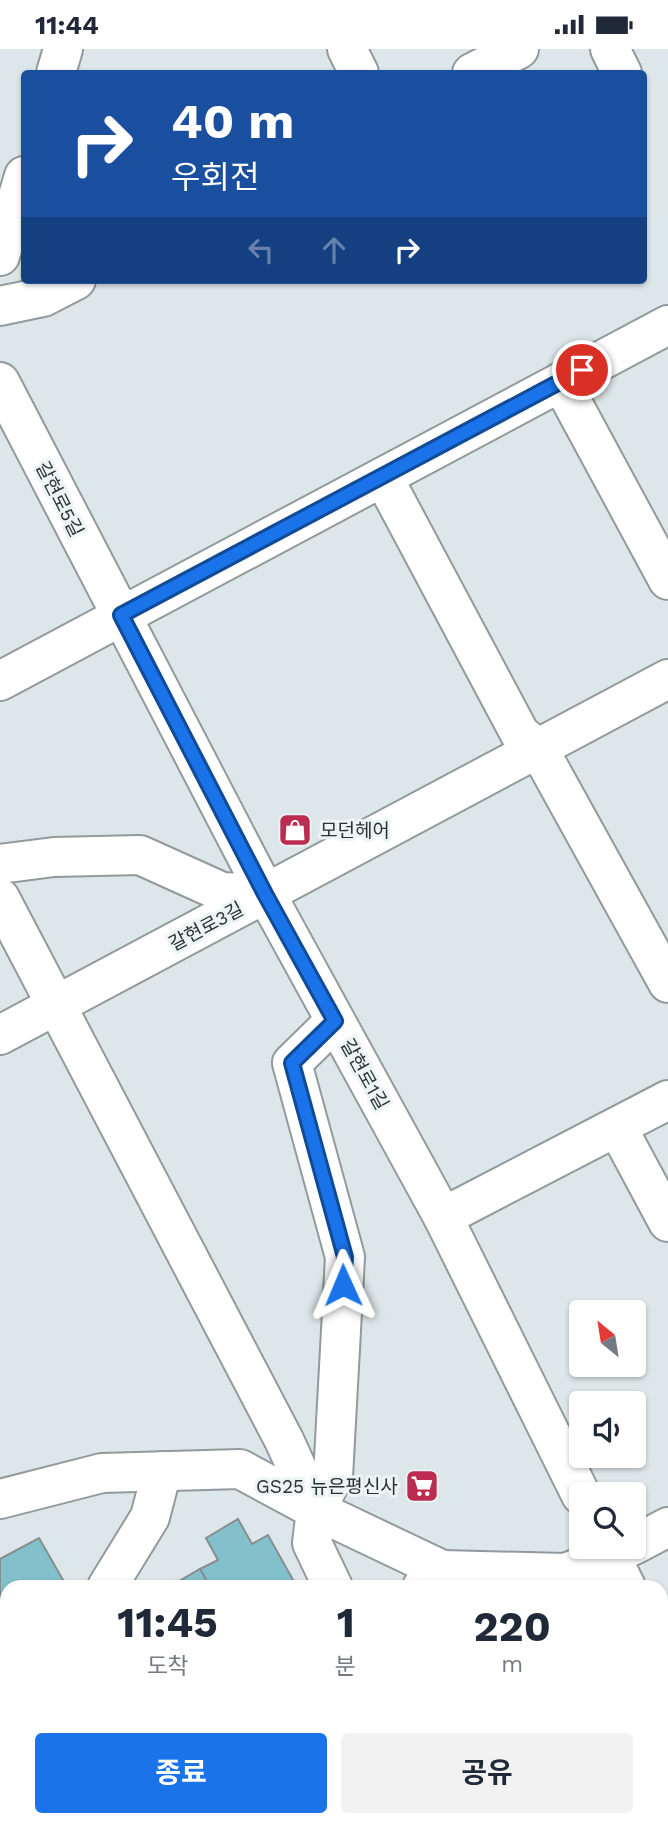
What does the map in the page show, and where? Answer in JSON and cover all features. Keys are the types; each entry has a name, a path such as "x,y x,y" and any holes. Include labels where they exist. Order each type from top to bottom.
{"street":[{"path":"57,70 63,49"},
{"path":"347,49 358,70"},
{"path":"477,70 519,49"},
{"path":"610,49 620,70"},
{"path":"0,256 21,186"},
{"path":"0,306 43,297 68,284"},
{"path":"0,681 668,325"},
{"name":"갈현로5길","path":"0,382 265,894"},
{"path":"561,382 668,580"},
{"path":"383,477 520,734 538,748 668,983"},
{"name":"갈현로3길","path":"0,1035 668,679"},
{"path":"0,864 54,857 141,855 222,892 265,894"},
{"name":"갈현로1길","path":"265,894 443,1217 574,1482"},
{"path":"5,921 58,1005 284,1440 316,1510"},
{"path":"330,1580 312,1543 316,1510 332,1477 345,1257 292,1063 335,1021"},
{"path":"443,1217 668,1100"},
{"path":"617,1127 668,1221"},
{"path":"0,1499 102,1473 240,1469 316,1510 432,1579 565,1573 611,1559"},
{"path":"111,1580 149,1517 162,1471"},
{"path":"646,1541 668,1527"}],"building":[{"path":"238,1519 252,1544 268,1535 293,1580 206,1580 200,1569 218,1560 206,1538"},
{"path":"39,1538 63,1580 0,1580 0,1559"},
{"path":"200,1569 206,1580 181,1580"}],"place":[{"name":"모던헤어","path":"295,830"},
{"name":"GS25 뉴은평신사","path":"422,1486"}],"route":[{"path":"343,1285 345,1257 292,1063 335,1021 265,894 121,615 582,370"}]}
